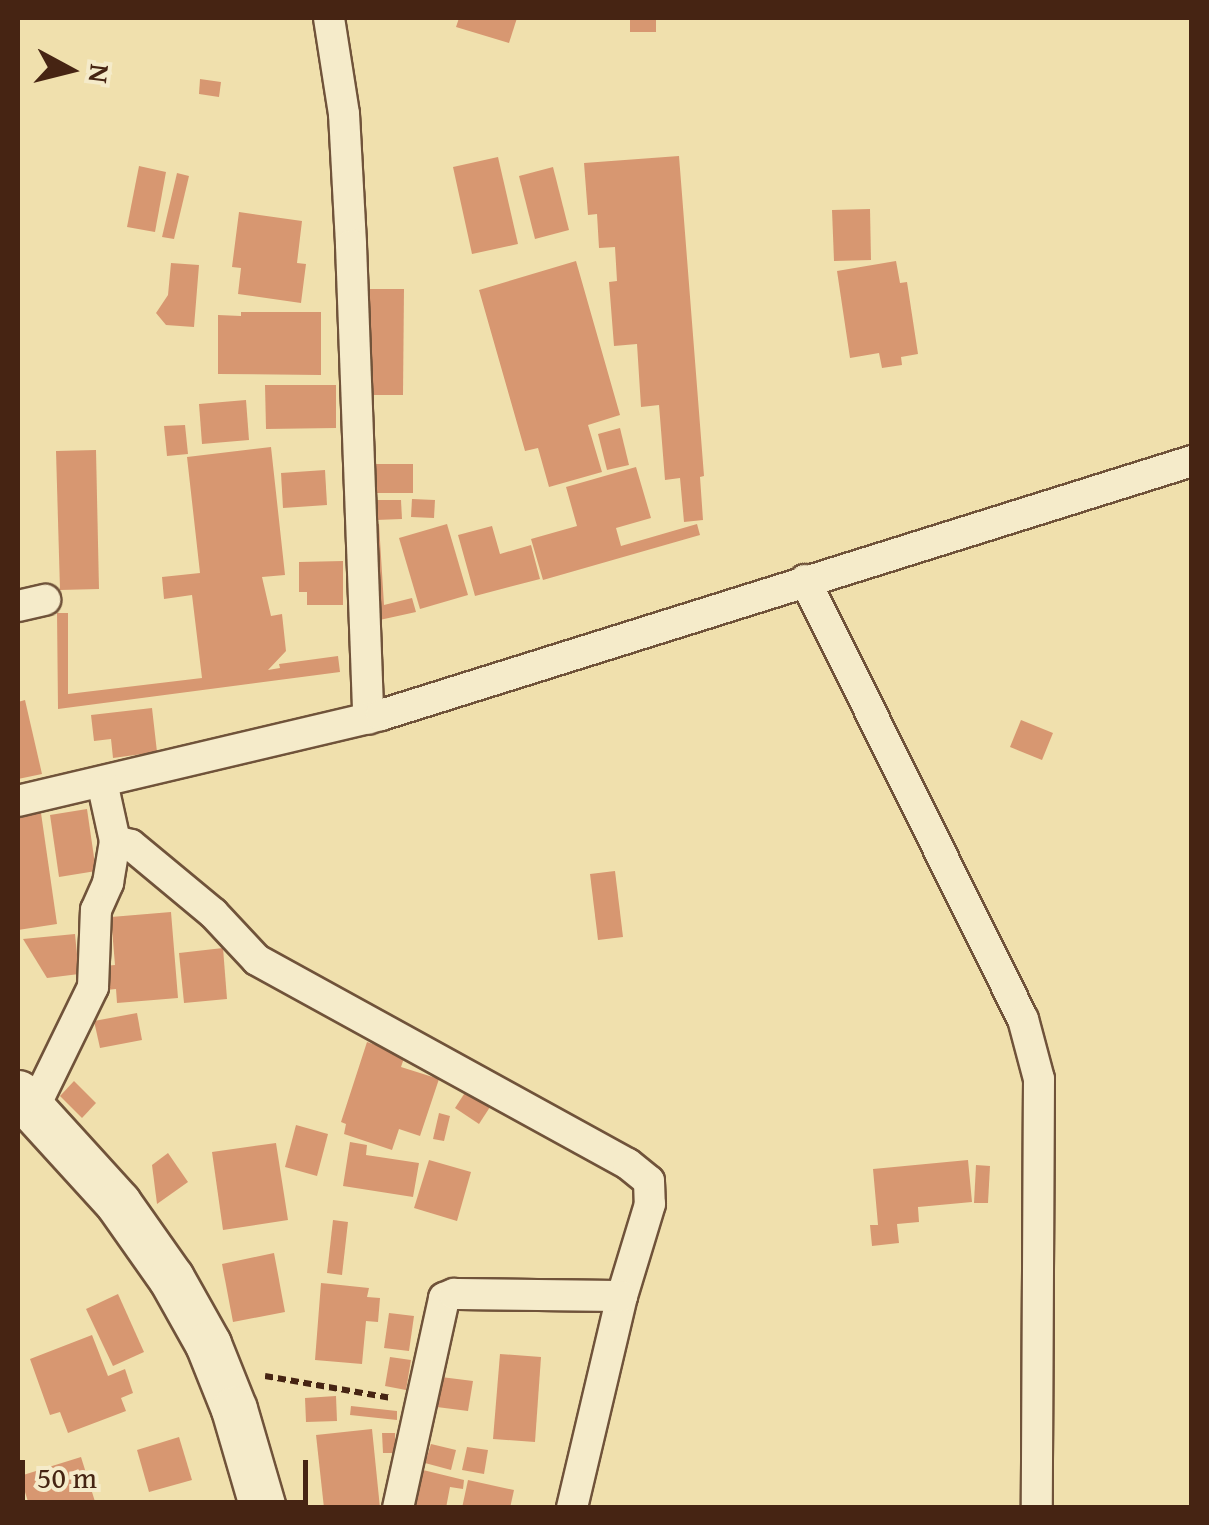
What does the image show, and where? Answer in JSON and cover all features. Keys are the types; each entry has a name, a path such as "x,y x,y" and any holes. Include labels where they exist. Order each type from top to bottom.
{"street":[{"path":"329,18 344,114 368,719"},
{"path":"18,800 368,719 1192,461"},
{"path":"805,580 1015,1002 1039,1080 1037,1508"},
{"path":"102,782 115,841 108,883 96,910 93,987 25,1102 118,1204 171,1278 219,1372 264,1508"},
{"path":"115,841 131,845 213,914 257,960 628,1164 649,1181 650,1204 622,1296 572,1508"},
{"path":"398,1508 444,1298 454,1294 622,1296"}],"path":[{"path":"219,1372 420,1404"}],"building":[{"path":"459,18 517,18 509,43 456,27"},
{"path":"630,18 656,18 656,32 630,32"},
{"path":"200,79 221,82 219,97 199,94"},
{"path":"679,156 704,476 700,477 703,520 684,522 680,478 665,480 659,405 641,407 637,344 614,346 609,282 617,281 615,247 599,248 597,214 588,215 584,163"},
{"path":"498,157 518,244 472,254 453,167"},
{"path":"139,166 166,172 155,232 127,227"},
{"path":"553,167 569,230 535,239 519,176"},
{"path":"177,173 189,176 174,239 162,237"},
{"path":"870,209 871,260 834,261 832,210"},
{"path":"239,212 302,221 297,263 306,264 301,303 238,294 241,268 232,267"},
{"path":"576,261 620,415 588,425 602,472 549,487 538,448 525,451 479,290"},
{"path":"896,261 900,283 907,282 918,354 901,357 902,365 882,368 879,353 850,358 837,271"},
{"path":"171,263 199,265 194,327 166,325 156,313 168,295"},
{"path":"365,289 404,289 403,395 365,395"},
{"path":"241,312 321,312 321,375 218,374 218,315 241,316"},
{"path":"265,385 336,385 336,428 266,429"},
{"path":"246,400 249,440 202,444 199,404"},
{"path":"185,425 188,454 167,456 164,426"},
{"path":"620,428 629,465 607,470 598,434"},
{"path":"271,447 285,575 262,577 271,616 282,614 286,651 268,670 280,668 279,664 338,656 340,672 58,709 57,613 68,613 68,694 202,678 192,595 164,599 162,577 200,573 187,457"},
{"path":"96,450 99,589 60,590 56,451"},
{"path":"370,464 413,464 413,493 370,493"},
{"path":"636,467 651,518 616,528 621,546 697,524 700,535 543,580 531,539 577,526 566,487"},
{"path":"325,470 327,505 283,508 281,473"},
{"path":"412,499 435,500 434,518 411,517"},
{"path":"376,500 401,500 402,519 376,520"},
{"path":"370,524 379,524 384,605 412,598 416,612 375,621"},
{"path":"447,524 468,595 420,609 399,538"},
{"path":"492,526 500,554 531,545 540,579 475,596 458,535"},
{"path":"343,561 343,605 307,605 307,592 299,592 299,562"},
{"path":"25,700 42,774 18,779 18,702"},
{"path":"152,708 157,752 113,758 111,739 94,741 91,715"},
{"path":"1021,720 1053,733 1042,760 1010,747"},
{"path":"87,809 96,871 59,877 50,815"},
{"path":"41,813 57,924 18,930 18,816"},
{"path":"615,871 623,937 598,940 590,874"},
{"path":"171,912 178,998 117,1003 116,989 106,990 104,966 115,965 111,917"},
{"path":"75,934 79,974 47,978 23,939"},
{"path":"223,948 227,999 184,1003 179,953"},
{"path":"137,1013 142,1040 100,1048 94,1021"},
{"path":"367,1042 405,1055 401,1067 439,1079 420,1136 399,1129 392,1150 344,1134 346,1124 341,1122"},
{"path":"74,1081 96,1103 82,1118 60,1096"},
{"path":"466,1091 490,1107 479,1124 455,1108"},
{"path":"439,1113 450,1116 444,1141 433,1139"},
{"path":"296,1125 328,1134 317,1176 285,1167"},
{"path":"350,1142 367,1145 366,1155 419,1163 413,1197 343,1186"},
{"path":"276,1143 288,1220 223,1230 212,1152"},
{"path":"168,1153 188,1182 157,1204 152,1165"},
{"path":"429,1160 471,1172 457,1221 414,1208"},
{"path":"968,1160 972,1202 918,1207 919,1222 897,1224 899,1243 872,1246 870,1225 878,1225 873,1169"},
{"path":"976,1165 990,1166 988,1203 974,1203"},
{"path":"333,1220 348,1222 342,1275 327,1273"},
{"path":"274,1253 285,1312 233,1322 222,1264"},
{"path":"321,1283 369,1288 367,1297 380,1298 378,1322 366,1321 362,1364 315,1360"},
{"path":"118,1294 144,1352 113,1366 86,1309"},
{"path":"389,1313 414,1316 409,1351 384,1348"},
{"path":"92,1335 108,1376 125,1369 133,1393 121,1398 126,1411 68,1433 60,1412 50,1415 30,1359"},
{"path":"500,1354 541,1357 535,1442 493,1439"},
{"path":"390,1357 411,1360 406,1390 385,1386"},
{"path":"433,1376 473,1381 468,1411 429,1406"},
{"path":"336,1396 337,1421 306,1422 305,1398"},
{"path":"351,1406 397,1411 397,1420 350,1415"},
{"path":"372,1429 380,1508 324,1508 316,1435"},
{"path":"382,1433 395,1433 395,1453 383,1453"},
{"path":"179,1437 192,1480 149,1492 137,1450"},
{"path":"431,1444 456,1450 451,1470 425,1463"},
{"path":"467,1447 488,1450 484,1474 462,1470"},
{"path":"81,1457 97,1508 30,1508 20,1476"},
{"path":"423,1470 464,1480 463,1489 450,1487 446,1508 415,1508"},
{"path":"468,1480 514,1490 510,1508 462,1508"}]}
